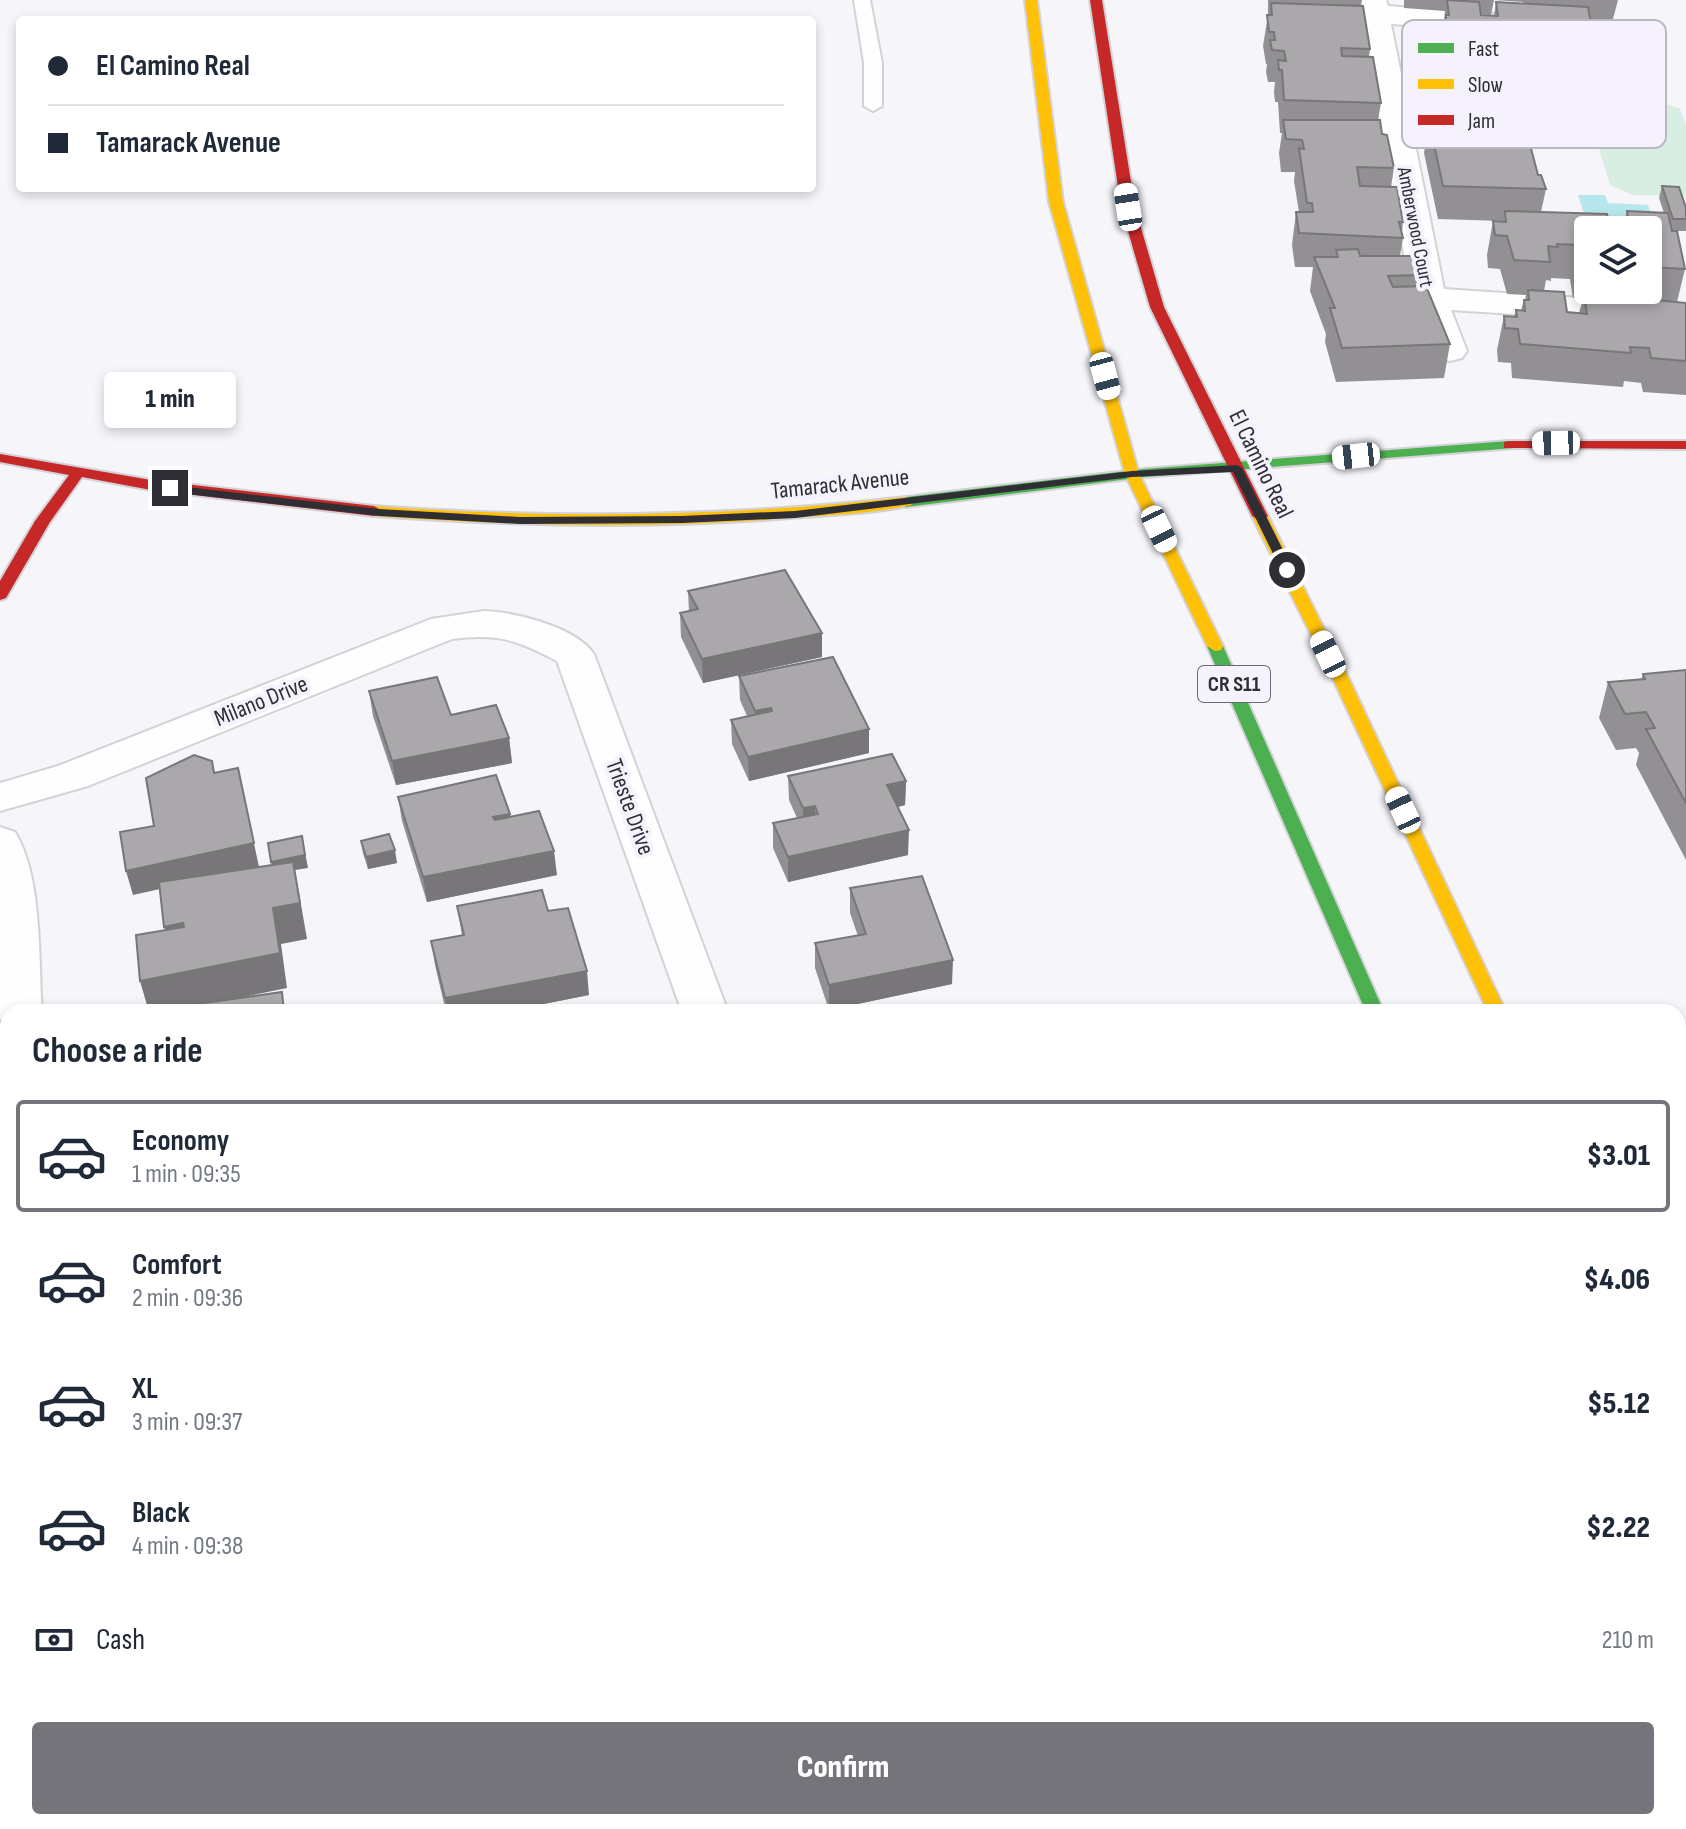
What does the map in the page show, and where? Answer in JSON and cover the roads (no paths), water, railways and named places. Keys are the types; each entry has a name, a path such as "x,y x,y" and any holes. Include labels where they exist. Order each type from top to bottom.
{"main road":[{"name":"CR S11","path":"1031,0 1056,202 1132,474 1238,693 1372,1004"},
{"name":"El Camino Real","path":"1096,0 1128,207 1157,307 1493,1004"},
{"name":"Tamarack Avenue","path":"0,458 77,474 232,498 379,512 520,520 682,519 795,514 1132,474 1237,468 1463,445 1635,442 1686,445"},
{"path":"0,595 43,521 77,474"}],"street":[{"name":"Amberwood Court","path":"1450,351 1429,298 1373,7 1510,20"},
{"name":"Amberwood Court","path":"1429,298 1686,315"},
{"name":"Milano Drive","path":"0,797 73,776 445,628 488,621 525,628"},
{"name":"Trieste Drive","path":"525,628 574,654 702,1004"},
{"path":"0,842 12,888 19,1004"}],"lane":[{"path":"862,0 873,63 873,106"}],"water":[{"path":"1578,195 1605,195 1608,203 1648,205 1651,216 1585,216"}]}
